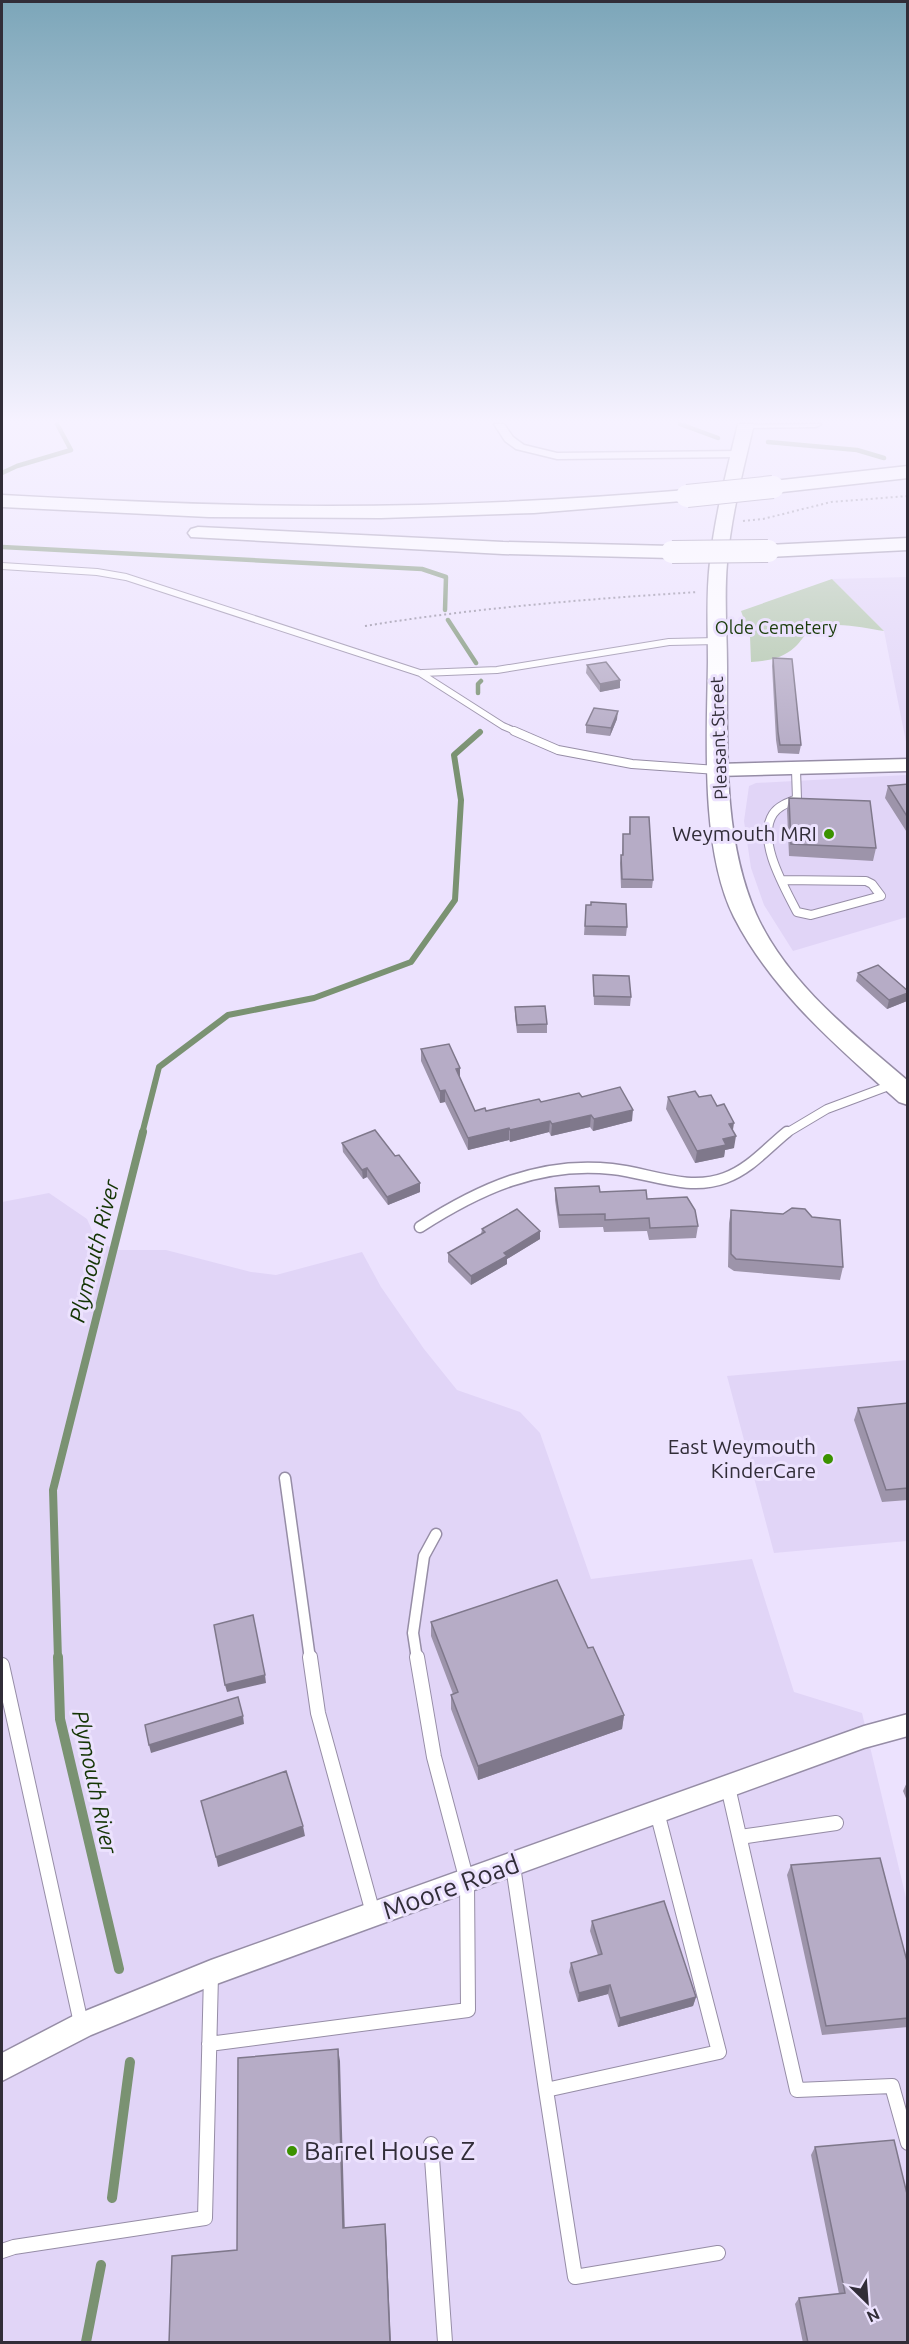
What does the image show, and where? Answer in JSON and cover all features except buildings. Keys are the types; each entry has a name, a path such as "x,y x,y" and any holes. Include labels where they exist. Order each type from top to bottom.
{"highway":[{"path":"210,533 512,548 672,552 908,544"}],"main road":[{"name":"Pleasant Street","path":"722,533 717,592 717,770 728,868 745,915 765,950 789,983 826,1023 901,1090"}],"street":[{"path":"717,770 796,770 908,765"},
{"name":"Moore Road","path":"2,2068 82,2025 211,1972 374,1916 864,1737 908,1725"}],"lane":[{"path":"2,566 120,575 420,673 503,726 558,750 632,764 717,770"},
{"path":"420,673 497,670 663,643 717,641"},
{"path":"782,880 866,881 872,884 881,896 811,915 797,912 782,880 772,857 767,825 774,811 797,798 796,770"},
{"path":"420,1227 460,1201 488,1187 546,1171 567,1168 611,1169 687,1183 710,1182 736,1176 790,1130 822,1112 901,1090"},
{"path":"285,1478 318,1713 374,1916"},
{"path":"209,2044 468,2010 467,1881 434,1757 413,1633 424,1556 436,1534"},
{"path":"2,1665 82,2025"},
{"path":"728,1787 797,2090 892,2086 908,2143"},
{"path":"546,2090 719,2052 657,1812"},
{"path":"740,1837 836,1823"},
{"path":"513,1864 575,2277 718,2253"},
{"path":"2,2251 14,2247 205,2218 211,1972"},
{"path":"431,2144 445,2343"}],"path":[{"path":"365,626 428,616 603,598 717,592"}],"shaded area":[{"path":"907,577 907,747 884,631 832,579"},
{"path":"907,775 907,917 793,951 764,905 751,868 744,821 749,786 756,783"},
{"path":"49,1193 87,1219 96,1239 115,1250 166,1250 251,1272 276,1275 362,1252 381,1287 424,1349 457,1390 520,1412 540,1433 591,1579 752,1559 794,1692 862,1713 907,1902 908,2342 2,2342 2,1202"},
{"name":"East Weymouth KinderCare","path":"907,1360 907,1541 774,1553 727,1376"}],"green space":[{"name":"Olde Cemetery","path":"832,579 884,631 847,625 819,627 808,633 795,647 780,657 751,662 750,636 741,611"}],"waterway":[{"name":"Plymouth River","path":"2,547 422,569 446,577 445,610"},
{"name":"Plymouth River","path":"448,620 476,663"},
{"name":"Plymouth River","path":"478,693 478,684 481,681"},
{"name":"Plymouth River","path":"142,1134 159,1067 228,1015 314,998 411,962 455,900 461,800 454,755 480,732"},
{"name":"Plymouth River","path":"58,1659 53,1490 143,1132"},
{"name":"Plymouth River","path":"58,1657 60,1719 119,1969"},
{"name":"Plymouth River","path":"112,2198 130,2062"},
{"name":"Plymouth River","path":"86,2342 101,2265"}],"place":[{"name":"Weymouth MRI","path":"829,834"},
{"name":"East Weymouth KinderCare","path":"828,1459"},
{"name":"Barrel House Z","path":"292,2151"}]}
